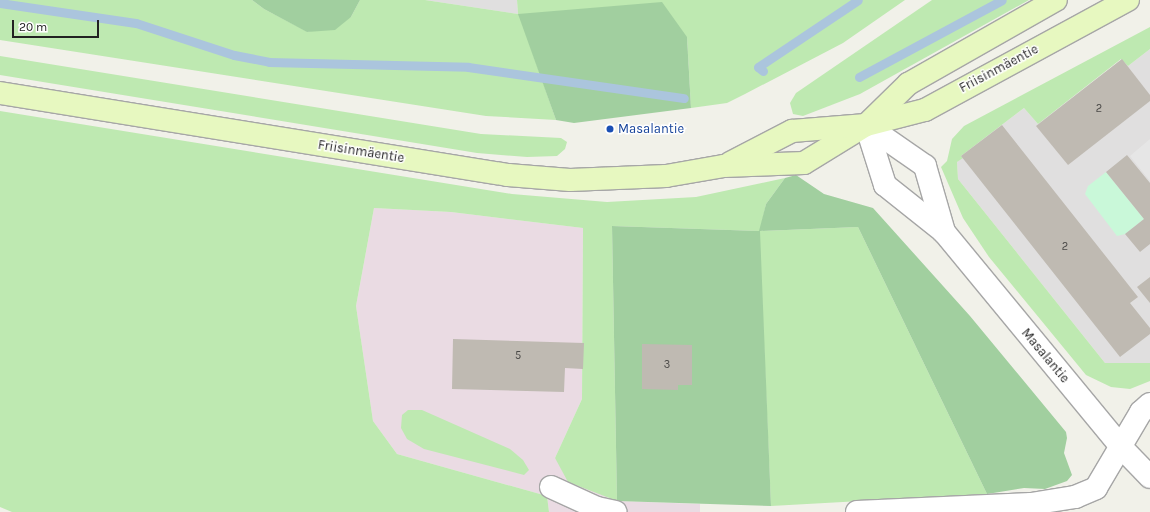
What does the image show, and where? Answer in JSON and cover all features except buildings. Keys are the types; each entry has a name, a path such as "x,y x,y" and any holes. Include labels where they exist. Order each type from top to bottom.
{"main road":[{"name":"Friisinmäentie","path":"0,93 508,175 570,180 666,176 724,166 804,163 866,125 908,84 1056,0"},
{"name":"Friisinmäentie","path":"724,166 792,131 866,125 925,110 1128,0"}],"street":[{"name":"Masalantie","path":"866,125 925,166 944,232"},
{"name":"Masalantie","path":"866,125 885,185 944,232 1122,448 1150,477"},
{"path":"857,512 1031,504 1075,497 1096,488 1122,448 1141,412 1150,404"},
{"path":"551,487 597,508 616,512"}],"shaded area":[{"path":"425,0 517,0 518,14"},
{"path":"1150,49 1150,367 1148,365 1105,363 958,179 957,162 962,158 961,156 1024,108 1038,124 1122,59 1128,66"},
{"path":"1150,139 1150,181 1130,156"},
{"path":"374,208 451,212 583,228 582,399 555,458 617,501 700,504 700,512 549,512 547,496 397,454 373,421 356,306"}],"green space":[{"path":"0,0 252,0 264,9 308,32 351,17 360,0 425,0 518,14 517,0 905,0 843,43 745,94 727,103 691,108 687,37 519,14 556,120 486,116 0,40"},
{"path":"252,0 360,0 351,17 335,30 307,32 264,9"},
{"path":"932,0 1029,0 860,94 803,116 793,114 790,103 796,93"},
{"path":"662,2 687,37 691,108 574,123 556,120 518,14"},
{"path":"1150,27 1150,49 1128,66 1121,59 1038,124 1024,108 961,156 963,158 957,162 958,179 1105,363 1150,363 1150,381 1130,389 1111,387 1086,375 989,257 963,218 941,167 947,161 952,139 964,126"},
{"path":"0,56 481,134 561,138 567,142 565,149 557,156 527,157 477,153 0,75"},
{"path":"0,111 512,194 607,202 696,197 785,178 766,204 760,231 858,227 987,494 771,506 759,231 612,226 617,501 568,482 555,458 582,399 583,228 451,212 374,208 356,306 373,421 397,454 547,496 549,512 12,512 0,507"},
{"path":"1106,172 1144,219 1125,234 1117,236 1085,194 1088,186"},
{"path":"796,175 824,194 873,208 970,316 1066,432 1067,438 1064,453 1072,475 1067,481 1045,489 1024,488 987,494 858,227 760,231 771,506 617,501 612,226 759,231 766,204 785,178"},
{"path":"408,410 422,410 510,449 523,460 529,470 524,475 424,449 407,439 401,428 402,415"}],"waterway":[{"path":"763,71 758,67 858,0"},
{"path":"859,77 1002,0"},
{"path":"0,3 136,23 234,55 269,62 468,67 684,98"}],"place":[{"name":"Masalantie","path":"610,129"}]}
